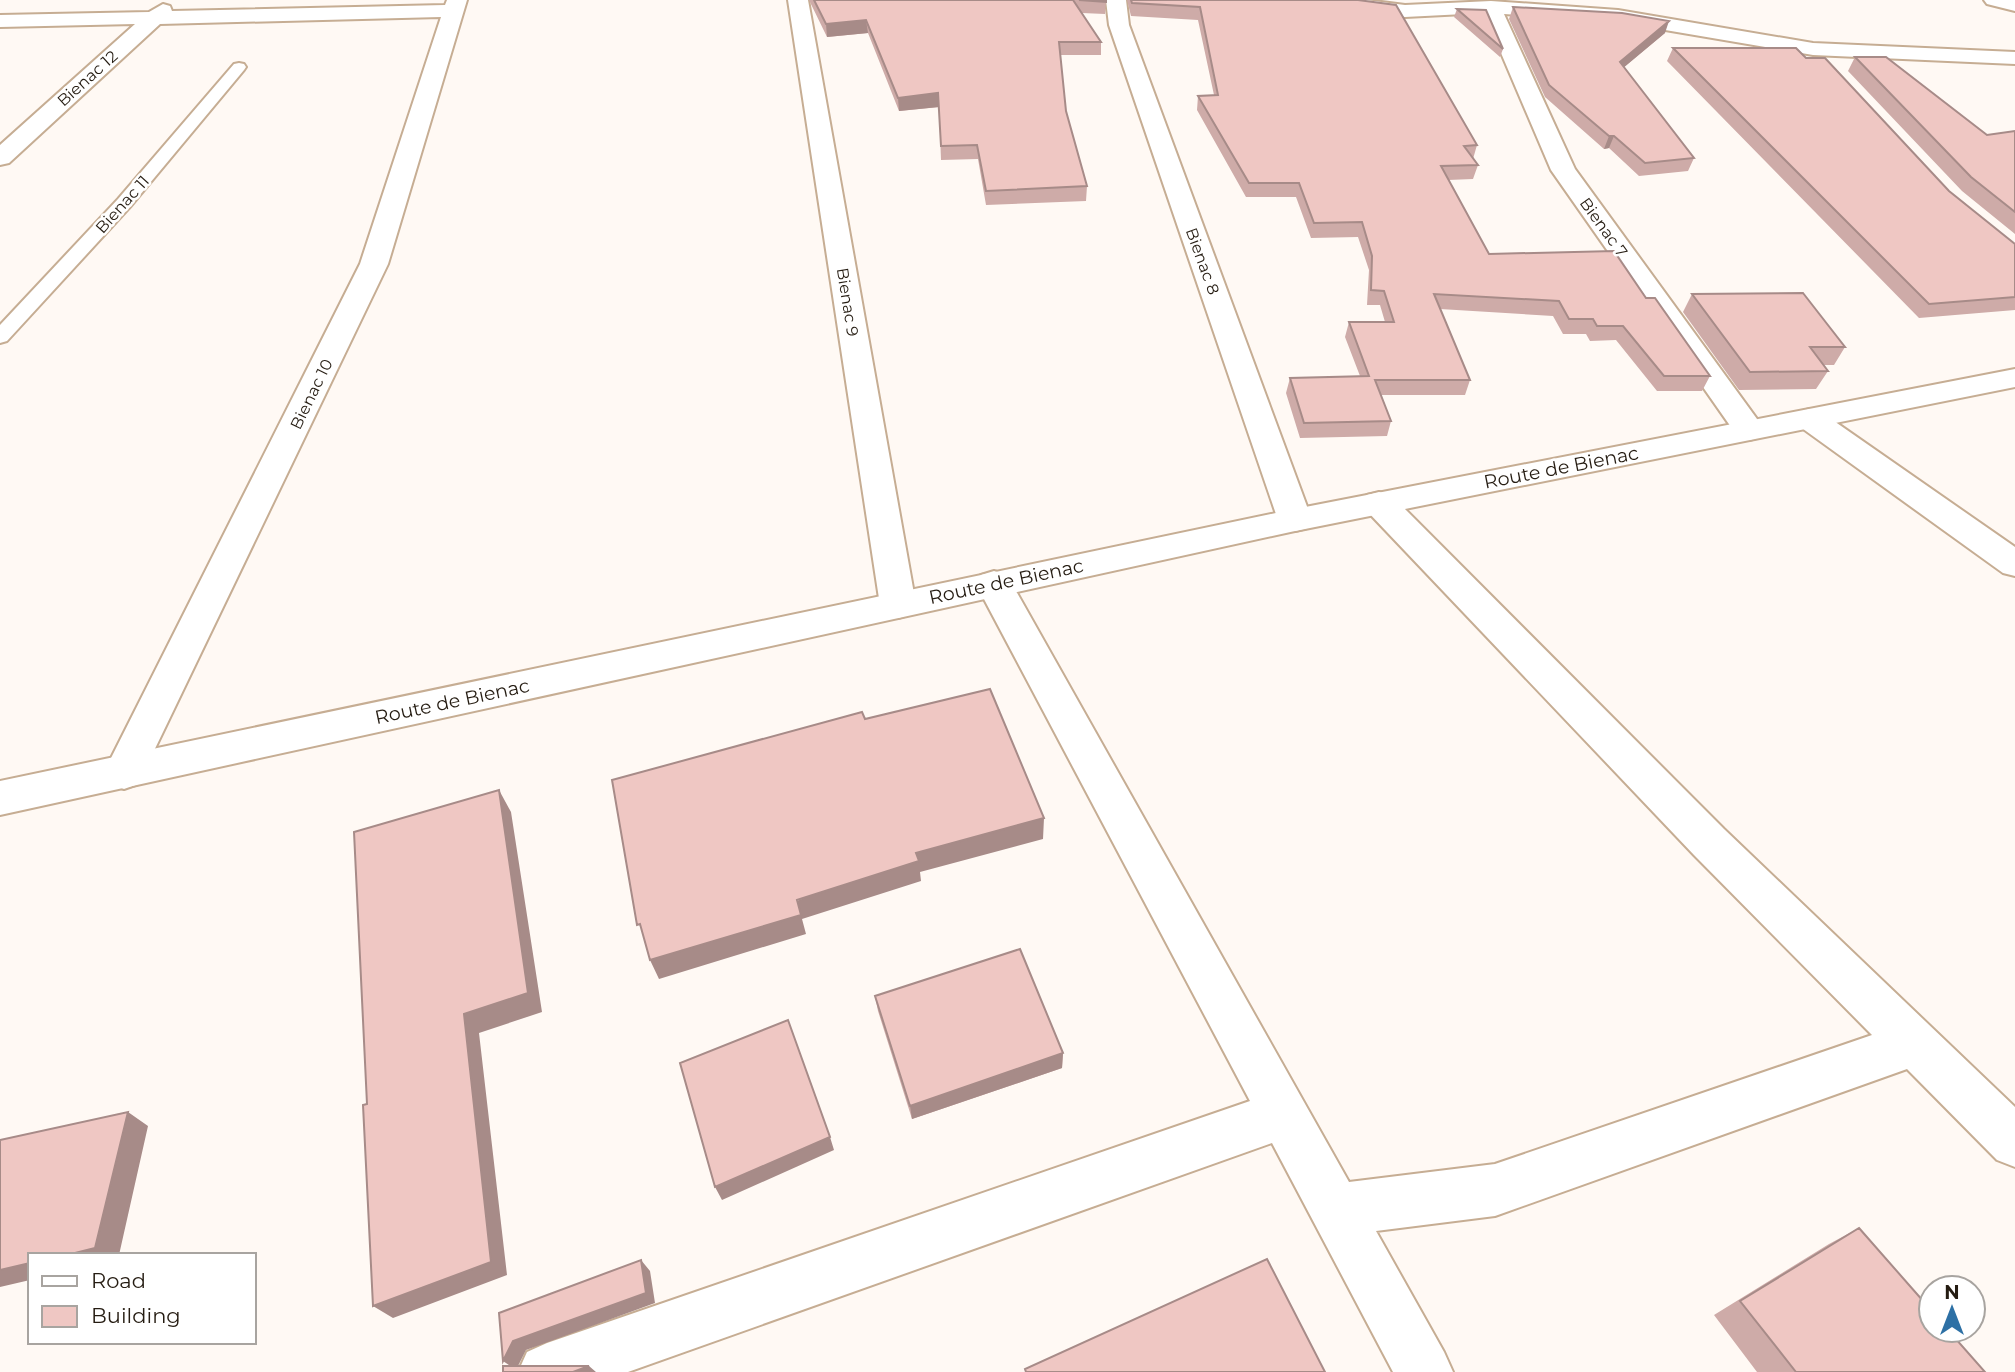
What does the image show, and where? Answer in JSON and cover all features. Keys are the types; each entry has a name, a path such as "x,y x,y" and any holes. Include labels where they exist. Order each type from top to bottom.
{"street":[{"name":"Bienac 12","path":"0,158 175,0"},
{"name":"Bienac 9","path":"798,0 898,605"},
{"name":"Bienac 8","path":"1116,0 1119,25 1295,520"},
{"path":"1320,0 1405,11 1490,7 1618,16 1813,50 2015,58"},
{"path":"1994,0 2015,5"},
{"path":"0,21 456,6"},
{"name":"Bienac 10","path":"124,772 374,264 456,6"},
{"name":"Bienac 7","path":"1490,7 1563,170 1749,430"},
{"path":"1813,50 1832,69"},
{"name":"Route de Bienac","path":"0,798 1295,520 2015,378"},
{"path":"1810,419 2015,564"},
{"path":"1379,503 1709,842 2015,1142"},
{"path":"994,584 1423,1372"},
{"path":"1335,1210 1495,1190 1915,1044"},
{"path":"547,1372 1282,1115"}],"lane":[{"name":"Bienac 11","path":"0,337 124,203 239,67"}],"building":[{"path":"814,0 1073,0 1101,42 1059,42 1066,111 1087,186 986,191 977,145 941,146 938,93 898,98 866,20 826,24"},
{"path":"1131,0 1358,0 1396,5 1477,145 1464,146 1478,165 1441,166 1489,254 1614,251 1646,298 1655,298 1710,376 1664,376 1623,326 1597,326 1593,319 1569,319 1559,301 1434,294 1470,380 1375,380 1391,421 1304,423 1290,378 1369,376 1349,322 1394,322 1384,291 1371,290 1372,256 1362,222 1314,223 1299,183 1249,183 1198,96 1218,95 1200,7 1132,3"},
{"path":"1513,7 1622,13 1669,21 1620,62 1694,158 1645,163 1614,136 1609,136 1549,85"},
{"path":"1457,9 1486,10 1503,49"},
{"path":"1673,48 1796,48 1806,58 1825,58 1949,191 2015,244 2015,297 1929,304"},
{"path":"1855,57 1886,57 1987,135 2015,131 2015,212 1971,177"},
{"path":"1803,293 1845,347 1810,347 1828,371 1750,372 1692,294"},
{"path":"990,689 1044,818 916,853 919,861 797,900 801,915 650,960 640,924 637,925 612,780 862,712 865,719"},
{"path":"499,790 528,993 464,1014 491,1262 373,1306 354,832"},
{"path":"1020,949 1063,1053 910,1106 875,996"},
{"path":"788,1020 830,1137 715,1187 680,1063"},
{"path":"128,1112 95,1248 75,1253 28,1253 28,1263 0,1270 0,1140"},
{"path":"1859,1228 1917,1294 1917,1344 1960,1344 1985,1372 1796,1372 1740,1301"},
{"path":"1267,1259 1325,1372 1026,1372 1025,1369"},
{"path":"641,1260 646,1293 513,1341 503,1361 499,1313"},
{"path":"503,1366 589,1366 573,1372 503,1372"}]}
